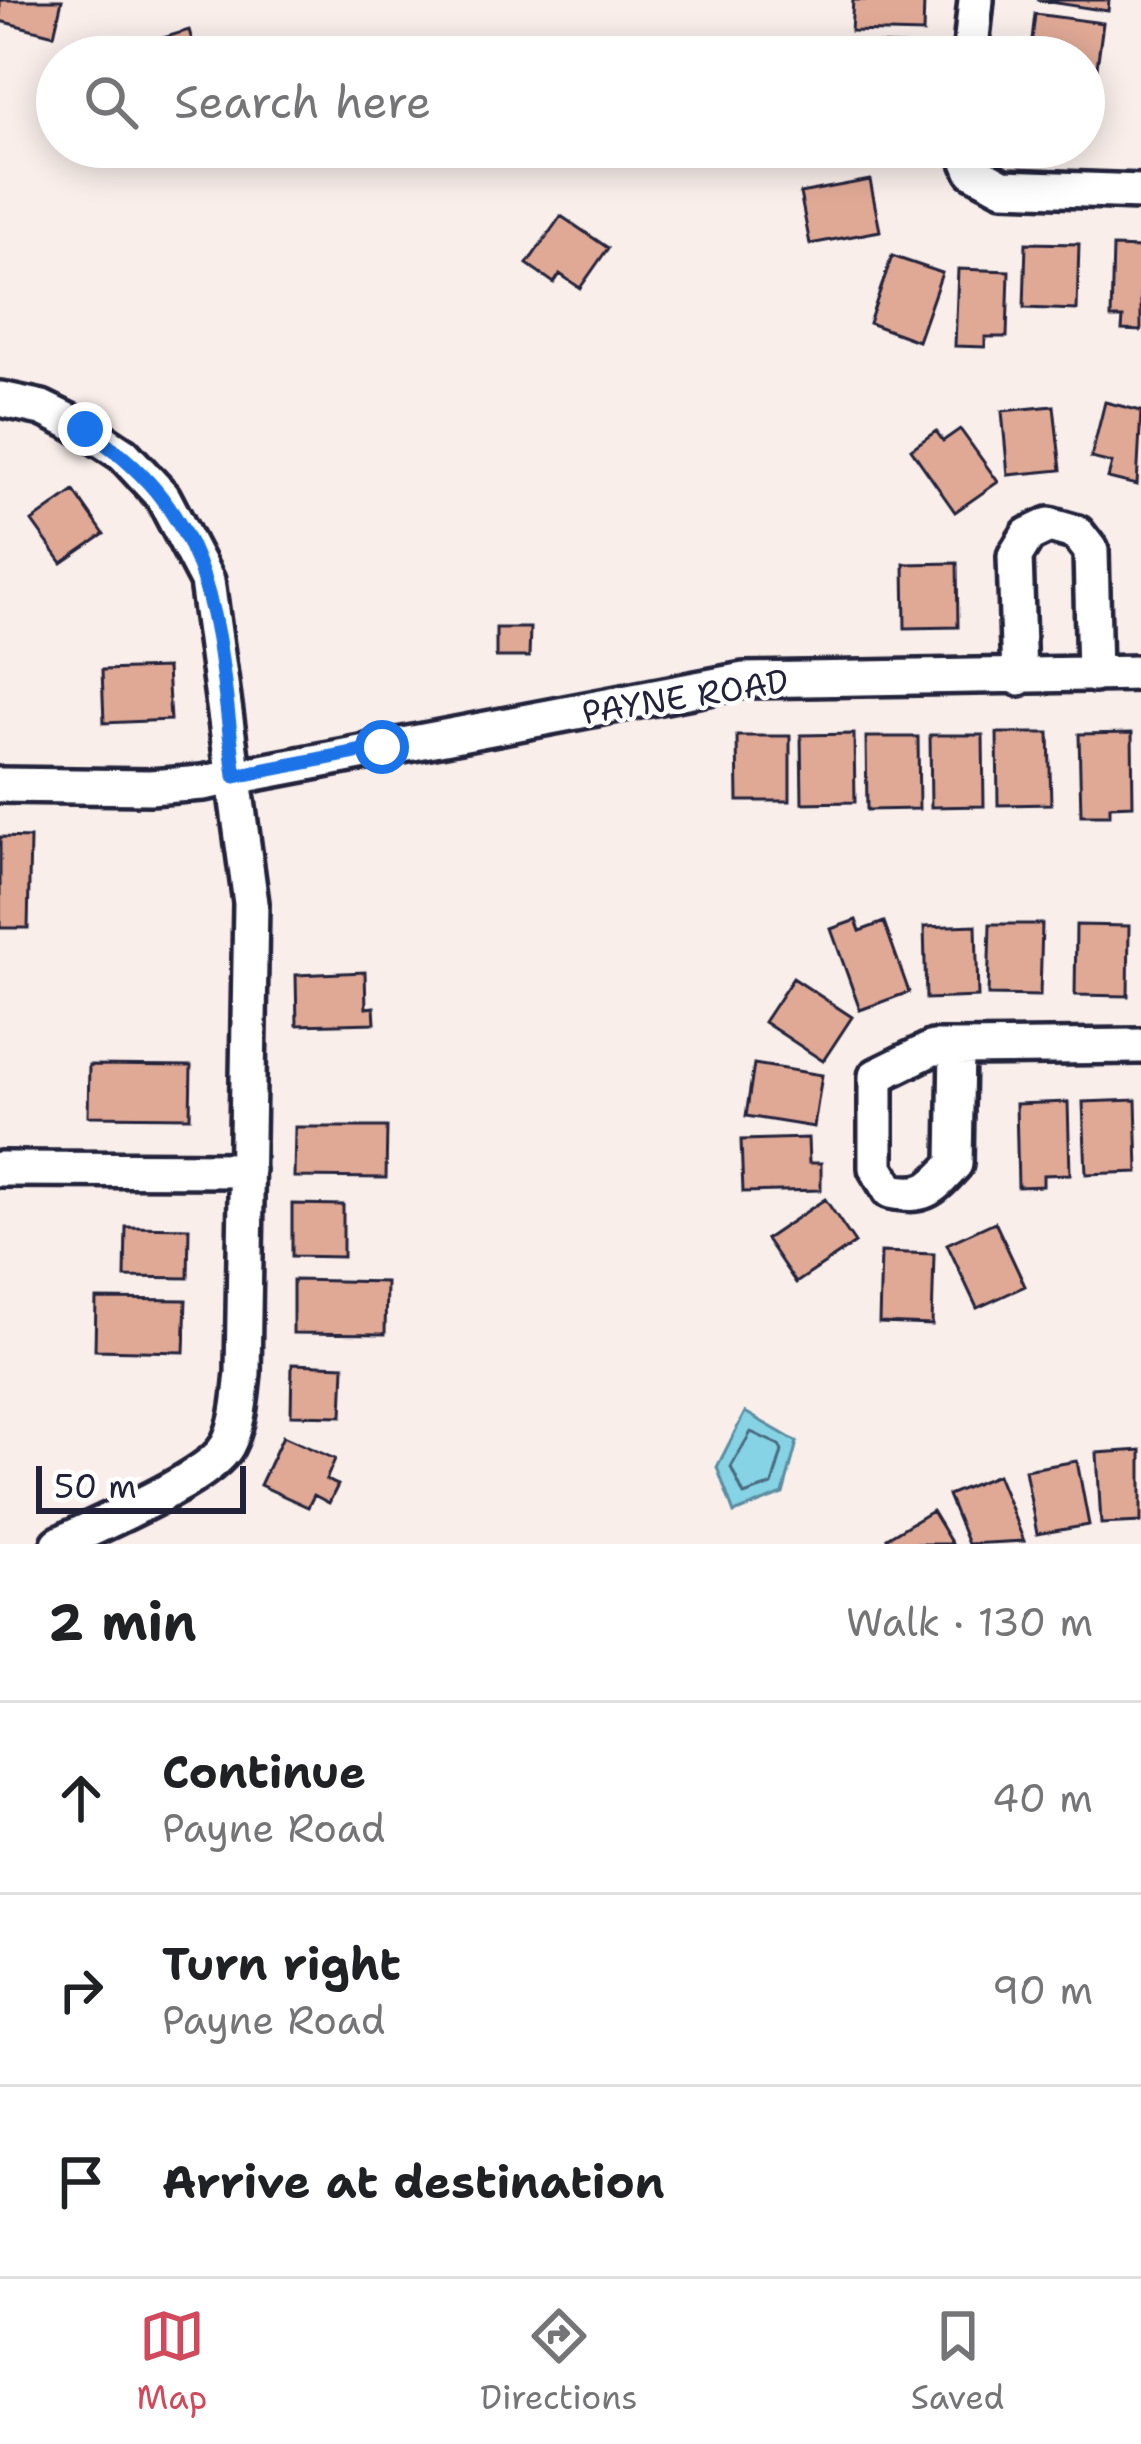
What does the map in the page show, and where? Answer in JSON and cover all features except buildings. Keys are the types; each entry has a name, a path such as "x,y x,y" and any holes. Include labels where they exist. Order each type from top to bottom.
{"street":[{"path":"972,36 976,0"},
{"path":"972,168 1003,187 1141,192"},
{"path":"0,399 43,408 123,454 163,496 207,581 251,903 243,1373 238,1420 224,1450 200,1472 59,1544"},
{"path":"1019,678 1015,556 1028,535 1048,525 1077,533 1091,551 1094,675"},
{"name":"PAYNE ROAD","path":"0,785 150,788 744,680 1141,673"},
{"path":"957,1048 1141,1046"},
{"path":"0,1168 247,1171"}],"water":[{"path":"745,1412 797,1442 783,1494 734,1513 717,1467"}],"route":[{"path":"85,429 123,454 163,496 207,581 235,776 382,747"}]}
